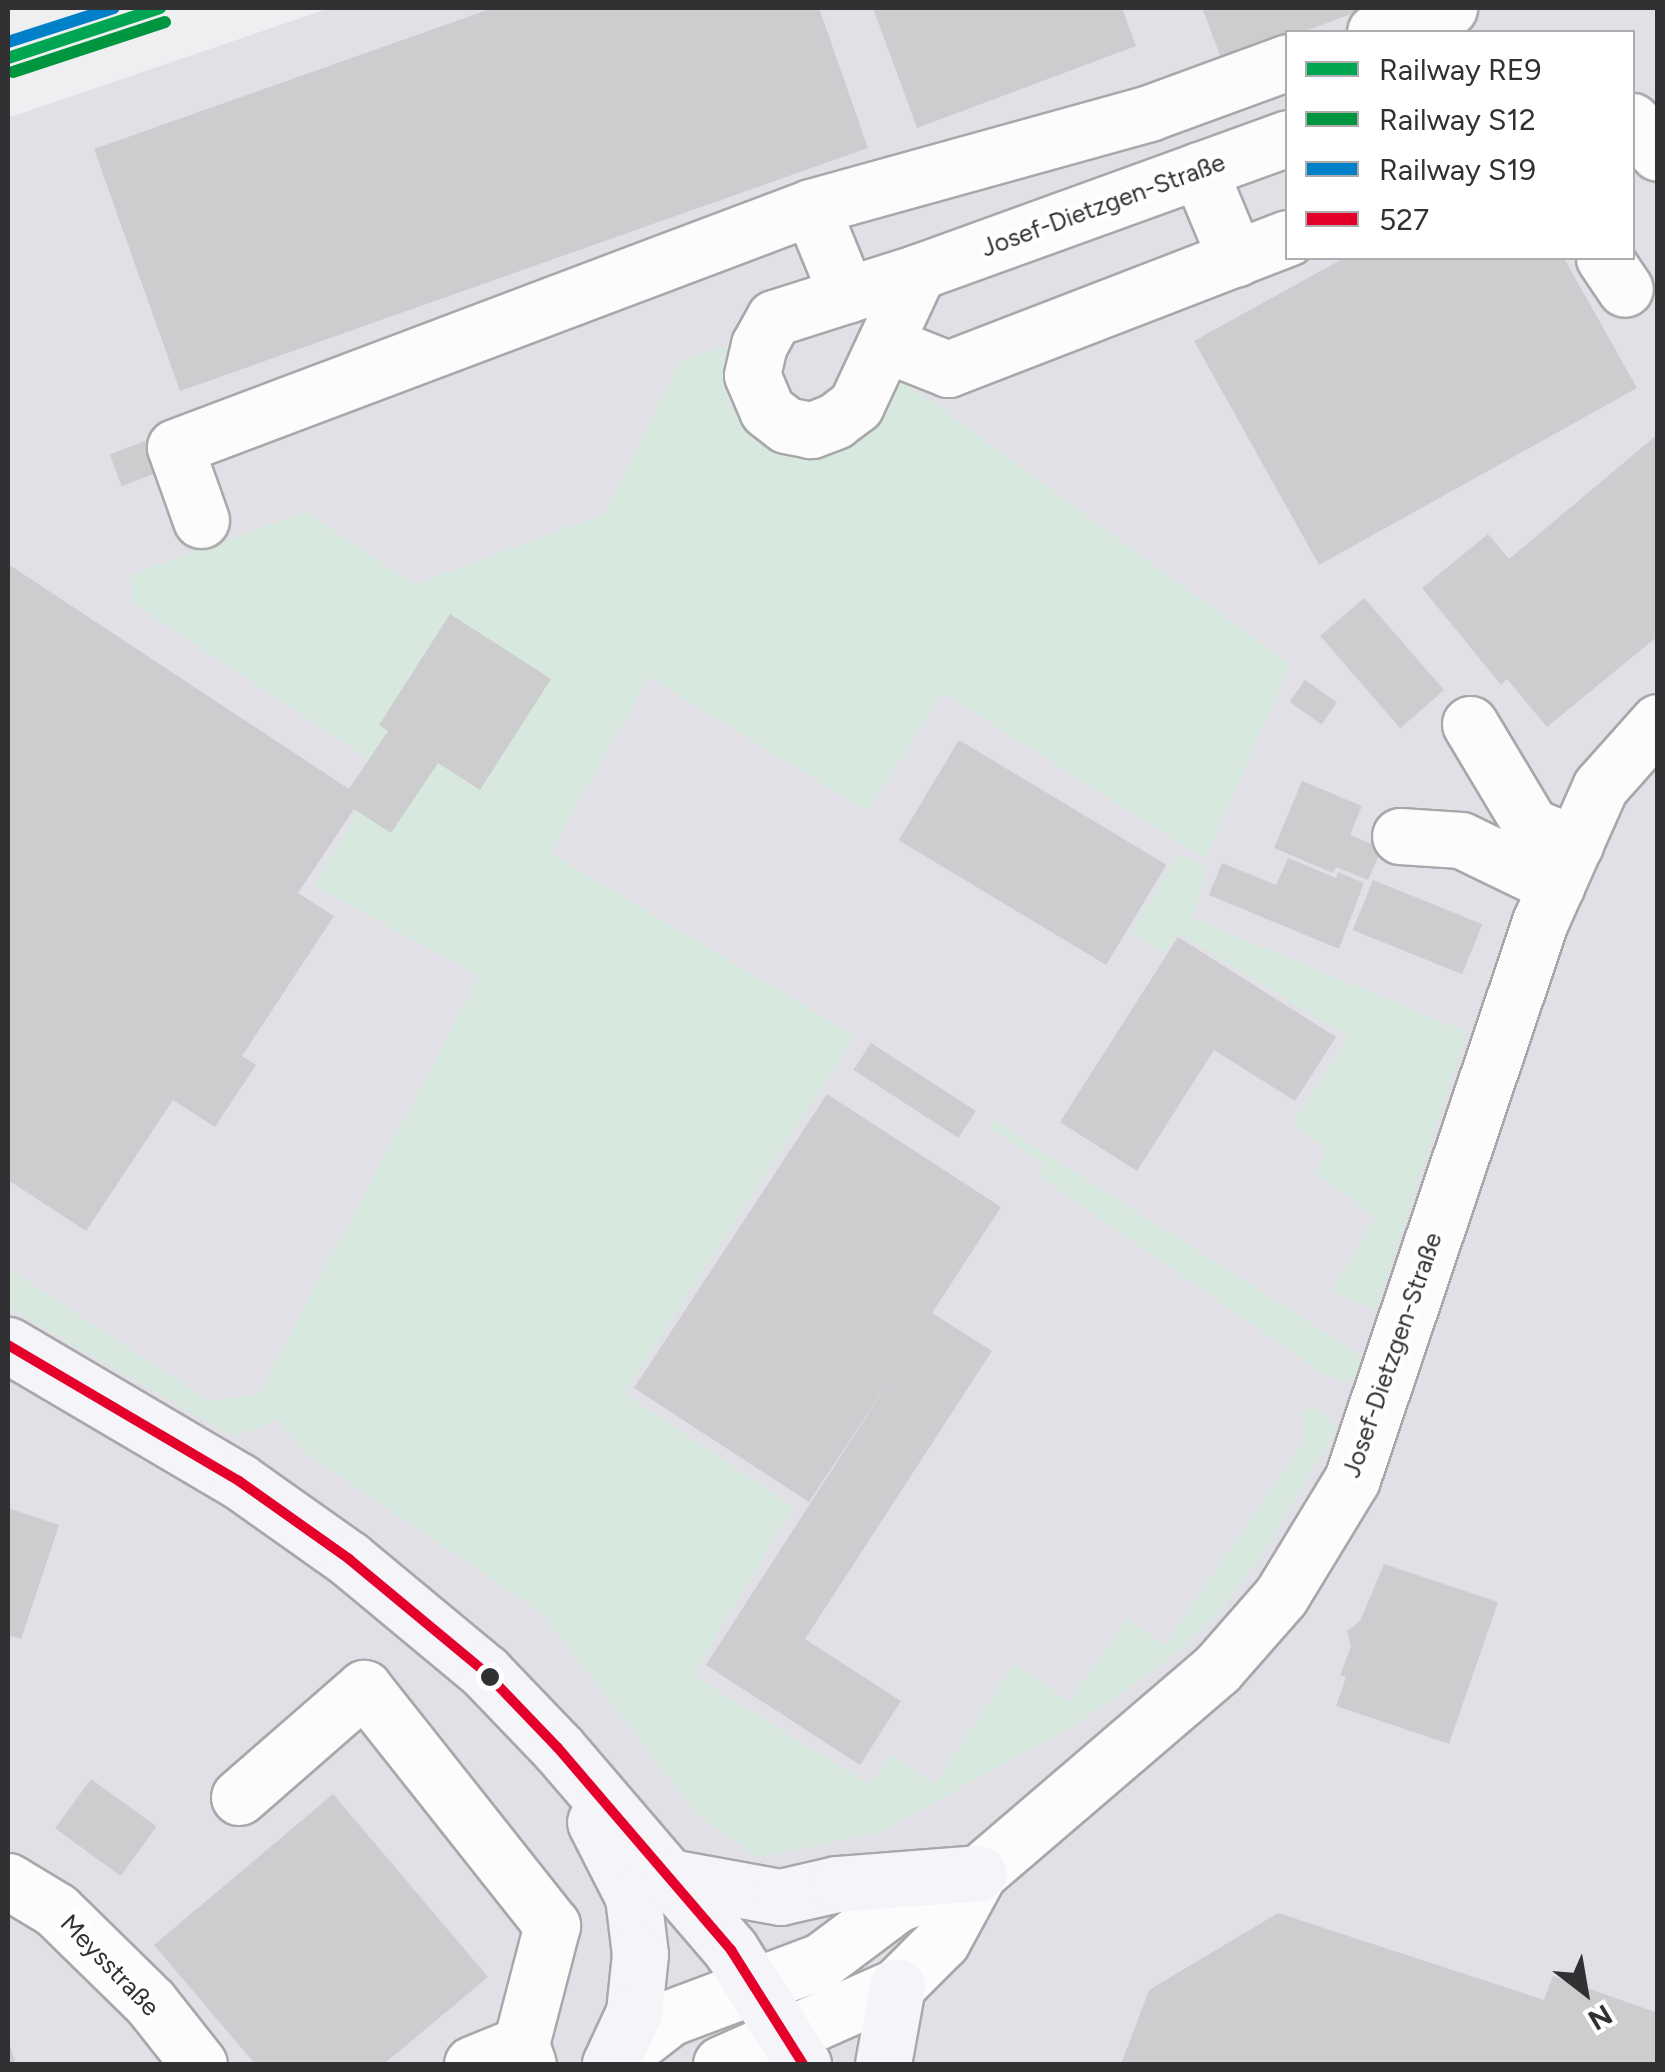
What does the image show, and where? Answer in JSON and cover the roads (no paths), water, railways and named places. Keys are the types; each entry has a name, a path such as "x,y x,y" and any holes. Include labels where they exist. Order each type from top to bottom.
{"main road":[{"path":"8,1345 239,1481 349,1559 485,1672 558,1748 731,1950 794,2051"},
{"path":"558,1748 633,1896 640,1954 634,2012 610,2064"},
{"path":"670,1876 780,1898 837,1884 979,1874"},
{"path":"883,2064 897,1986"}],"street":[{"path":"1381,30 1451,8"},
{"path":"201,520 175,447 811,207 1149,114 1285,65"},
{"path":"1149,114 1236,258"},
{"name":"Josef-Dietzgen-Straße","path":"918,272 856,406 835,421 811,430 786,425 767,410 752,374 759,345 774,318 918,272 1285,139"},
{"path":"811,207 848,295"},
{"path":"885,344 948,369 1285,239"},
{"name":"Josef-Dietzgen-Straße","path":"610,2064 669,2018 821,1961 896,1904 979,1874 1216,1669 1281,1596 1352,1479 1565,865 1600,787 1658,722"},
{"path":"1470,724 1531,826 1565,865"},
{"path":"1400,836 1461,840 1565,865"},
{"path":"239,1796 364,1688 552,1924 525,2054 472,2064"},
{"path":"721,2064 794,2051 897,1986 942,1941 979,1874"},
{"name":"Meysstraße","path":"14,1891 56,1910 150,2002 198,2064"}],"rail line":[{"name":"S19","path":"8,42 114,8"},
{"name":"RE9","path":"8,58 160,8"},
{"name":"S12","path":"13,72 165,22"}]}
